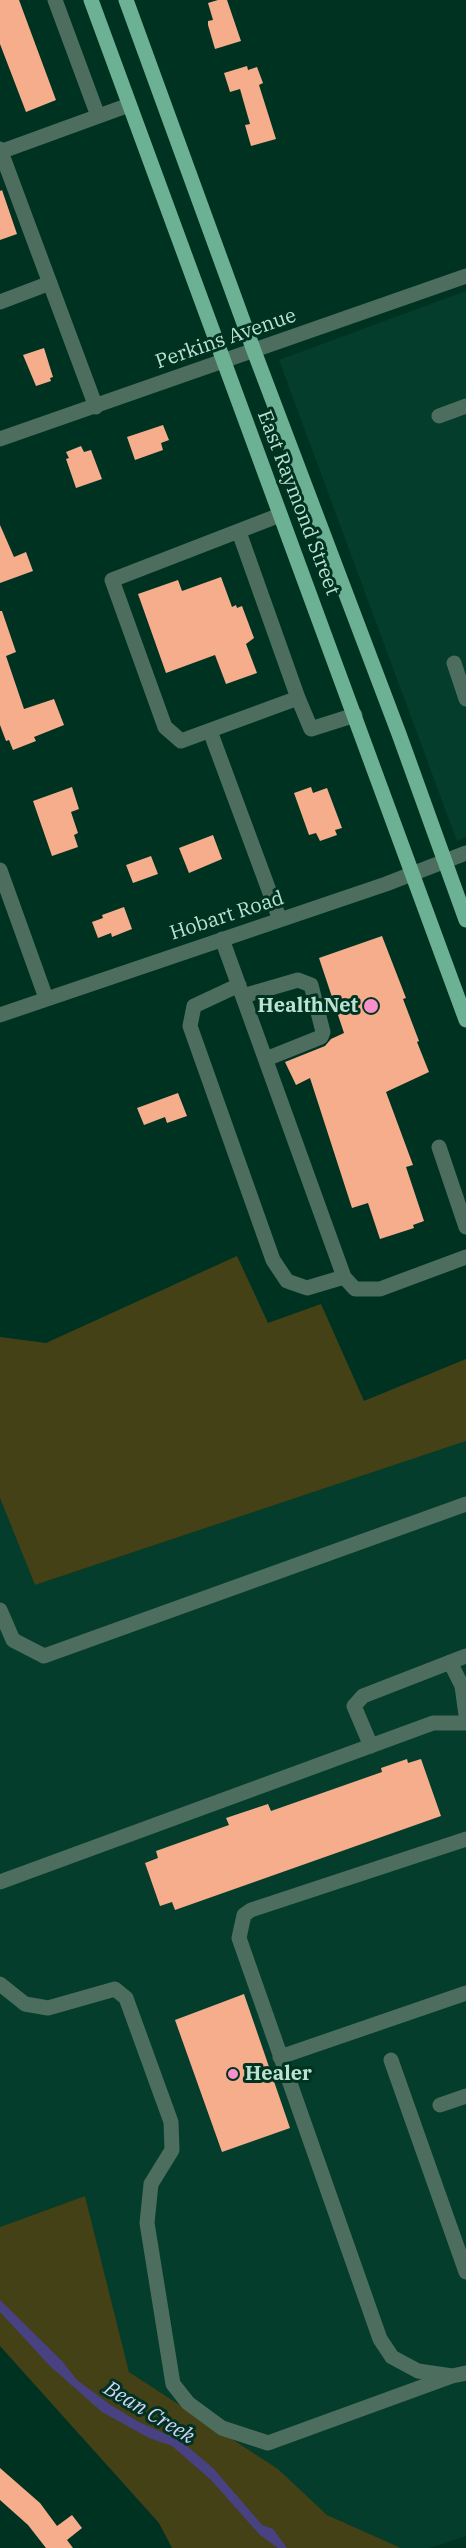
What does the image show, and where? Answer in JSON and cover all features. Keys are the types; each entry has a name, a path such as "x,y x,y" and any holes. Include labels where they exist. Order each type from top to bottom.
{"main road":[{"name":"East Raymond Street","path":"91,0 222,363 466,1020"},
{"name":"East Raymond Street","path":"126,0 466,920"}],"street":[{"path":"55,0 98,116"},
{"path":"96,407 0,151 129,105"},
{"name":"Perkins Avenue","path":"0,439 466,276"},
{"path":"0,302 50,283"},
{"path":"439,416 466,406"},
{"path":"280,515 112,580 165,727 181,741 298,698"},
{"path":"239,532 311,729 354,715"},
{"path":"454,663 466,699"},
{"path":"210,731 280,920"},
{"name":"Hobart Road","path":"0,1015 386,884 466,853"},
{"path":"0,870 46,999"},
{"path":"222,939 344,1277 355,1289 380,1289 466,1257"},
{"path":"266,1059 321,1037 323,1032 311,985 298,980 241,990 194,1006 190,1026 273,1260 287,1281 307,1288 344,1277"},
{"path":"439,1147 466,1227"},
{"path":"0,1610 13,1640 44,1656 466,1504"},
{"path":"370,1746 354,1706 363,1696 466,1656"},
{"path":"450,1662 464,1686 466,1715"},
{"path":"0,1882 433,1723 466,1723"},
{"path":"459,2374 418,2371 392,2357 380,2339 239,1938 244,1915 251,1910 466,1839"},
{"path":"0,1984 25,2004 48,2008 115,1989 126,1998 171,2122 172,2150 151,2184 147,2223 173,2384 188,2403 222,2428 268,2443 459,2374"},
{"path":"280,2057 466,1993"},
{"path":"391,2060 466,2272"},
{"path":"440,2105 466,2096"}],"shaded area":[{"path":"466,291 466,837 457,841 279,360"},
{"path":"237,1256 268,1323 321,1304 364,1401 466,1359 466,1441 35,1585 0,1498 0,1337 46,1343"},
{"path":"466,1441 466,2536 429,2548 401,2548 327,2515 278,2469 129,2372 85,2196 0,2227 0,1498 35,1585"},
{"path":"85,2196 129,2372 278,2469 327,2515 401,2548 172,2548 159,2523 0,2346 0,2227"},
{"name":"Bean Creek","path":"0,2300 62,2361 77,2380 112,2406 139,2422 181,2441 214,2469 262,2525 273,2529 287,2548 278,2548 260,2535 211,2480 172,2446 149,2438 102,2412 50,2366 0,2312"}],"building":[{"path":"0,0 19,0 56,100 26,112 0,44"},
{"path":"227,0 241,41 215,49 208,25 208,21 213,20 208,3"},
{"path":"247,66 248,70 257,67 263,83 259,85 276,139 251,146 245,125 250,124 240,89 230,92 224,73"},
{"path":"2,190 17,234 0,240 0,191"},
{"path":"44,348 53,377 50,378 51,381 36,386 23,355"},
{"path":"163,425 169,440 161,443 163,450 135,460 127,437"},
{"path":"81,446 84,452 91,450 102,479 76,488 66,459 69,458 66,452"},
{"path":"0,525 14,557 26,552 33,571 0,583"},
{"path":"221,577 232,607 242,606 254,638 246,644 257,673 226,684 215,655 166,673 138,594 178,580 182,591"},
{"path":"0,611 2,611 16,652 6,656 24,709 54,699 64,725 34,737 36,741 13,750 9,740 6,741 0,725"},
{"path":"72,787 79,809 71,812 78,833 74,835 78,847 52,856 33,801"},
{"path":"311,787 313,793 327,788 342,828 335,830 337,835 320,841 316,833 309,835 294,793"},
{"path":"213,835 222,859 189,873 179,848"},
{"path":"151,856 158,874 133,883 126,865"},
{"path":"124,907 132,929 112,937 111,933 98,938 92,922 103,918 102,915"},
{"path":"382,936 406,998 403,999 429,1072 386,1092 413,1165 406,1167 424,1221 413,1225 414,1228 380,1239 368,1203 352,1208 310,1078 296,1085 285,1062 325,1046 331,1039 344,1033 319,958"},
{"path":"178,1093 187,1116 167,1123 165,1117 144,1125 137,1108"},
{"path":"407,1759 408,1763 421,1759 441,1816 175,1910 172,1902 160,1906 145,1863 158,1858 156,1851 229,1825 226,1818 268,1804 271,1811 382,1772 381,1768"},
{"name":"Healer","path":"244,1994 290,2128 222,2152 175,2020"},
{"path":"0,2468 40,2503 57,2526 72,2515 82,2528 67,2540 73,2548 46,2548 28,2525 0,2500"}],"place":[{"name":"HealthNet","path":"371,1006"},
{"name":"Healer","path":"233,2074"}]}
